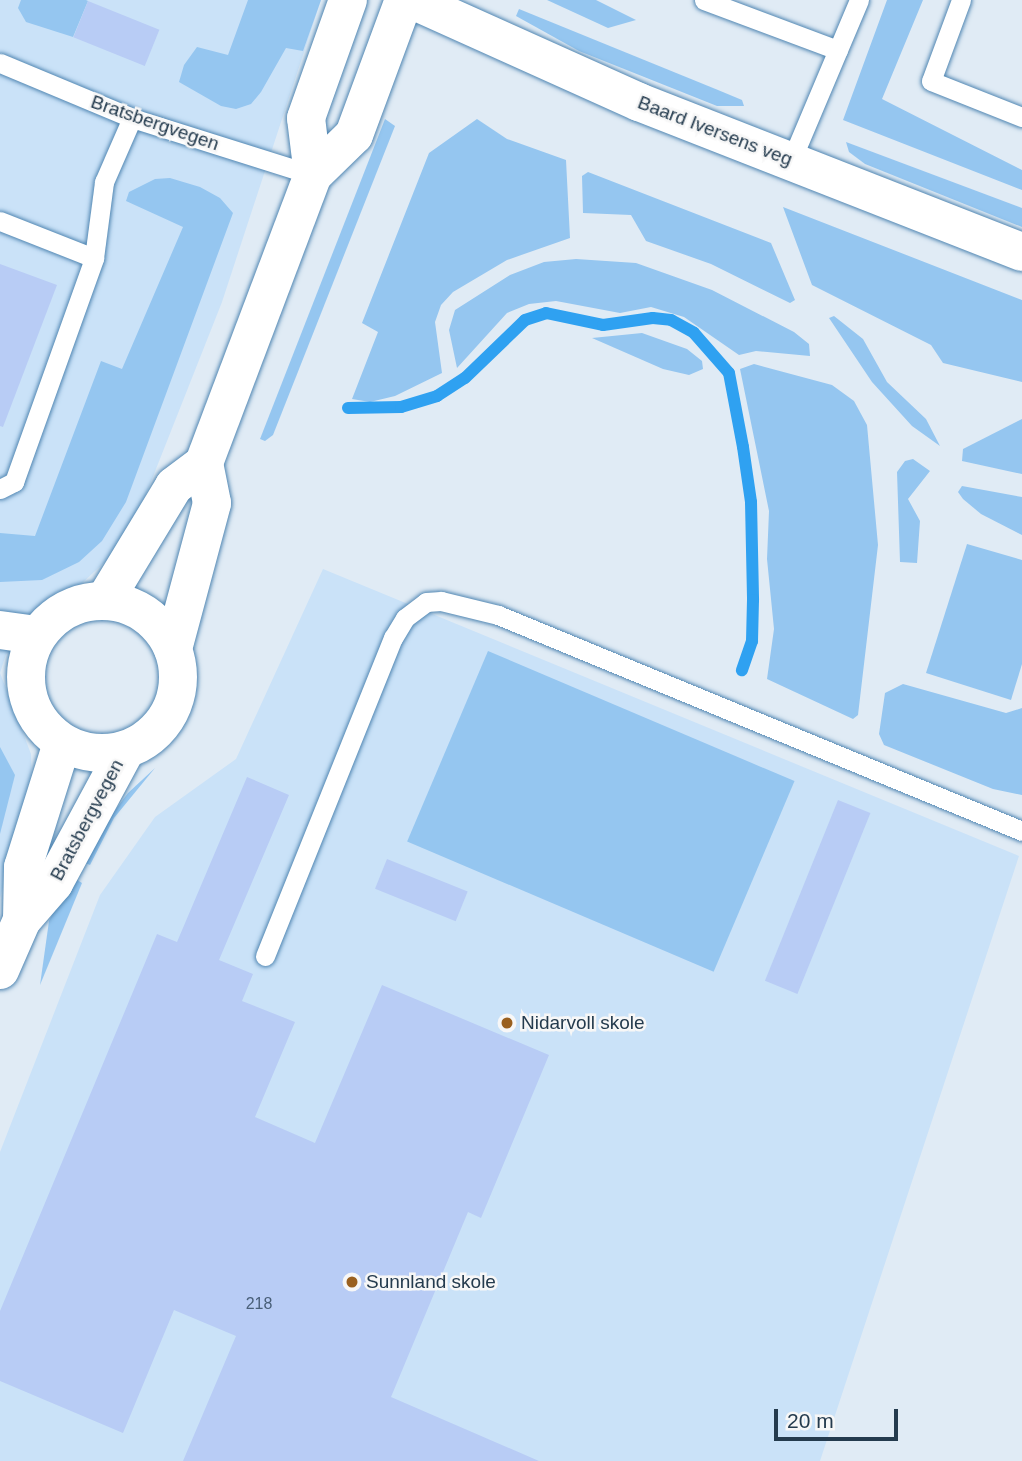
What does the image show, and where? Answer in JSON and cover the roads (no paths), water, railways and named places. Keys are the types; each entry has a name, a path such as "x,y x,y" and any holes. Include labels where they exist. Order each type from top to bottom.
{"main road":[{"path":"313,175 306,118 348,0"},
{"path":"105,600 174,486 204,463 313,175 354,135 404,0"},
{"name":"Baard Iversens veg","path":"412,0 639,102 1022,252"},
{"path":"173,649 212,503 204,463"},
{"path":"105,600 131,606 159,626 173,649 179,674 170,714 152,735 125,751 86,753 62,743 14,695 24,676 18,633 79,603 105,600"},
{"name":"Bratsbergvegen","path":"22,920 23,867 62,743"},
{"name":"Bratsbergvegen","path":"0,970 22,920 54,883 125,751"}],"lane":[{"path":"704,0 838,50"},
{"path":"791,161 859,0"},
{"path":"961,0 931,81 1022,117"},
{"name":"Bratsbergvegen","path":"0,63 132,118 313,175"},
{"path":"0,489 14,482 94,258 104,182 132,118"},
{"path":"0,220 94,258"},
{"path":"265,956 393,638 405,618 426,602 441,601 498,615 1022,831"}],"waterway":[{"path":"348,408 401,407 437,396 465,378 525,320 546,313 603,325 653,318 671,320 694,333 729,373 751,502 752,641 742,670"}],"place":[{"name":"Nidarvoll skole","path":"507,1023"},
{"name":"Sunnland skole","path":"352,1282"}]}
